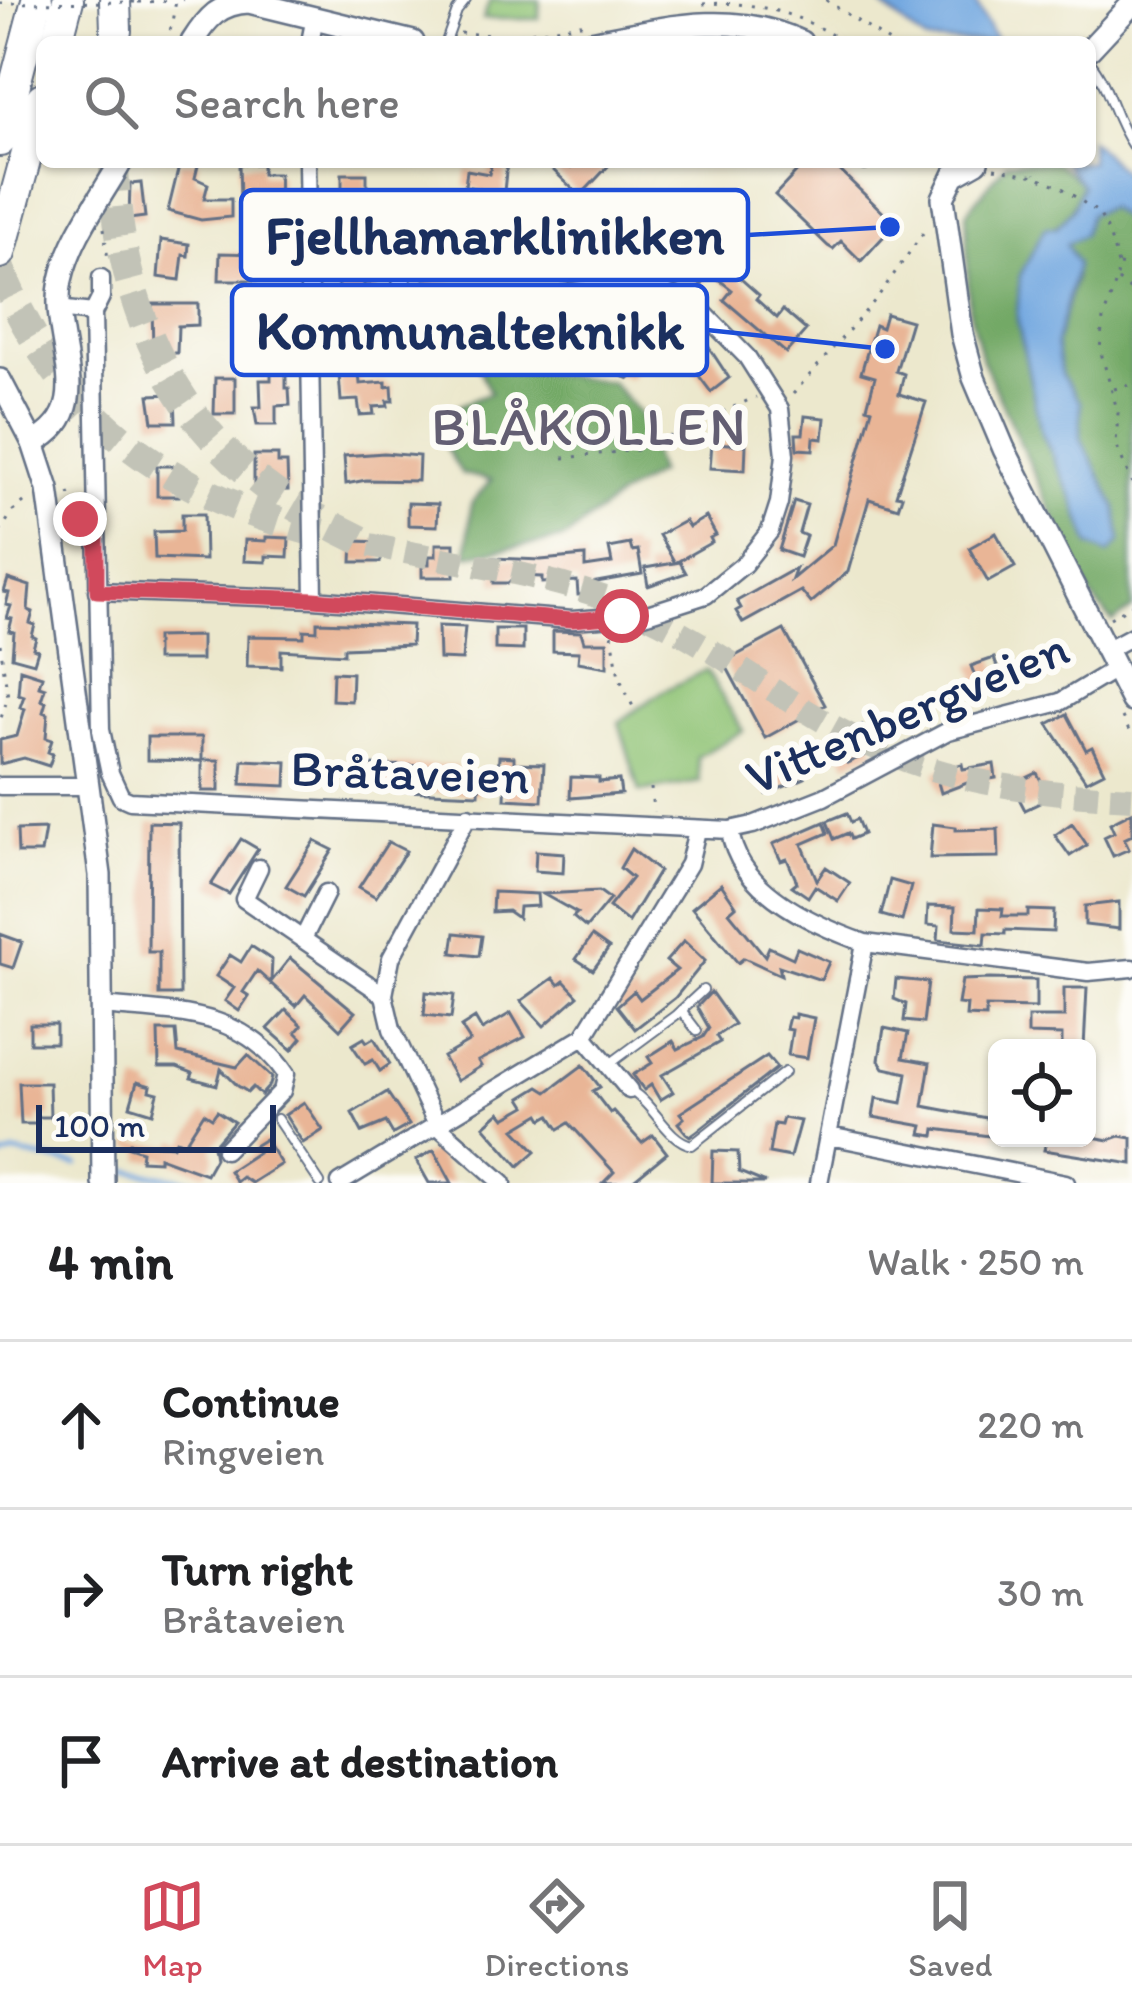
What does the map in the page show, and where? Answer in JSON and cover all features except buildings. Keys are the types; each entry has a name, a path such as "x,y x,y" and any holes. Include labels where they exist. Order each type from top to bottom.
{"highway":[{"path":"0,142 37,0"},
{"path":"59,36 68,0"},
{"path":"0,253 36,120"}],"main road":[{"path":"196,36 207,18 228,4 249,1 389,36"},
{"path":"1096,43 1132,4"},
{"path":"593,32 712,22 772,28 789,36"},
{"path":"33,443 54,431 68,412 70,387 58,309 62,276 89,215 118,168"},
{"path":"945,169 959,188 943,228 974,378 1004,449 1132,701"},
{"path":"0,380 33,443 48,489 89,785 100,875 103,1183"}],"street":[{"path":"311,36 314,17"},
{"path":"307,168 314,599"},
{"path":"97,591 314,599 572,620 644,615 706,595 744,564 770,530 785,455 780,409 747,358 696,304 644,284 309,236"},
{"path":"395,345 405,250"},
{"name":"Bråtaveien","path":"101,278 101,297 94,313 101,730 110,773 121,797 137,803 730,830"},
{"path":"58,309 94,313"},
{"name":"Vittenbergveien","path":"730,830 824,797 948,731 1060,702 1132,636"},
{"path":"0,785 89,785"},
{"path":"468,816 391,958 383,995 392,1029 437,1125 503,1183"},
{"name":"Vittenbergveien","path":"340,1183 584,1036 689,864 697,830"},
{"path":"730,830 739,858 787,906 865,944 1088,971 1132,968"},
{"path":"260,868 244,899 383,995"},
{"path":"303,939 326,893"},
{"path":"819,1183 865,944"},
{"path":"101,1006 196,1015 236,1026 275,1058 286,1074 282,1091 225,1150"},
{"path":"584,1036 629,1090"},
{"path":"829,1136 1066,1183"}],"lane":[{"path":"447,36 466,0"},
{"path":"1096,70 1104,80 1115,118 1132,145"},
{"path":"608,1064 703,990"},
{"path":"681,1010 698,1031"},
{"path":"629,1090 648,1103 681,1142 692,1145 784,1072"},
{"path":"277,1119 320,1183"}],"path":[{"path":"826,0 880,36"},
{"path":"0,3 123,11 179,1 169,36"},
{"path":"695,5 757,5 793,15 832,36"},
{"path":"520,36 549,30 593,32"},
{"path":"549,30 550,36"},
{"path":"448,31 472,36"},
{"path":"999,168 1035,176 1099,213 1118,265 1100,349 1118,413 1116,444 1132,483"},
{"path":"1033,168 1035,176"},
{"path":"89,215 108,238 108,265 101,278"},
{"path":"780,409 877,298 926,230 943,228"},
{"path":"1118,265 1132,267"},
{"path":"1117,279 1132,291"},
{"path":"1112,389 1132,384"},
{"path":"563,458 637,450 769,391"},
{"path":"62,487 71,496 85,532 97,540"},
{"path":"0,532 13,511 37,493"},
{"path":"1103,622 1132,605"},
{"path":"622,616 612,634 619,677 635,711"},
{"path":"0,644 8,697 0,721"},
{"path":"651,788 654,826"}],"green space":[{"path":"490,0 540,0 539,19 483,19"},
{"path":"1002,168 1062,168 1082,184 1064,219 1043,231 1020,276 1017,318 1041,431 1090,545 1116,507 1081,439 1080,402 1061,374 1056,344 1075,278 1073,255 1065,244 1090,214 1109,207 1132,226 1132,609 1113,622 1090,595 982,360 969,307 966,213"},
{"path":"477,364 611,382 639,413 658,473 564,539 467,555 471,504 491,480 462,474 446,448 455,407 490,393"},
{"path":"706,670 743,731 697,757 700,782 640,792 619,722 663,691"}],"water":[{"path":"875,0 974,0 994,36 919,36"},
{"path":"1096,146 1132,181 1132,226 1108,207 1090,214 1083,235 1066,244 1077,264 1056,343 1061,374 1080,402 1081,439 1116,507 1121,541 1109,554 1090,545 1041,431 1017,318 1020,276 1043,231 1056,228 1073,209 1082,185 1069,168 1096,168"}],"waterway":[{"path":"0,1158 16,1153 78,1165"},
{"path":"123,1170 207,1183"}],"tunnel":[{"path":"114,168 124,255 135,299 172,382 229,455 265,486 370,545"},
{"path":"0,269 54,368 88,409 127,444 216,498 323,534"},
{"path":"370,545 510,572 613,601 672,627 849,735 918,764 1023,789 1132,798"}],"place":[{"name":"Fjellhamarklinikken","path":"890,227"},
{"name":"Kommunalteknikk","path":"885,349"}],"district":[{"name":"BLÅKOLLEN","path":"590,426"}],"route":[{"path":"80,519 85,532 97,540 97,591 314,599 572,620 622,616"}]}
